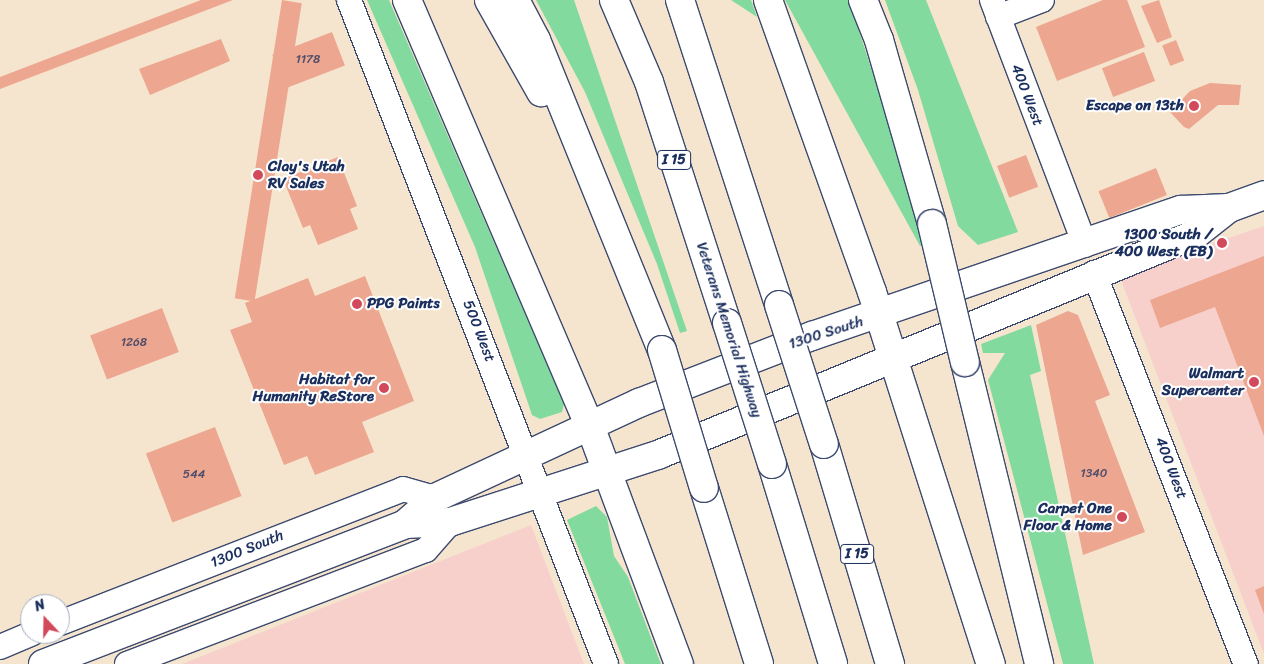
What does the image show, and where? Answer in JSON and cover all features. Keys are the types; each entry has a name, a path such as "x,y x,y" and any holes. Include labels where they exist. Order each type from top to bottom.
{"main road":[{"path":"407,0 590,426 679,664"},
{"path":"489,0 576,166 608,216"},
{"path":"515,0 608,216 662,350 759,664"},
{"name":"Veterans Memorial Highway","path":"614,0 649,82 772,464 833,664"},
{"name":"I 15","path":"680,0 824,444 890,664"},
{"path":"768,0 880,316 991,664"},
{"path":"862,0 879,40 932,224 1038,664"},
{"name":"1300 South","path":"405,524 435,498 590,426 812,336 880,316 1181,210 1216,208 1264,195"},
{"name":"1300 South","path":"43,664 405,524 450,522 608,472 893,360 1094,273 1122,249 1192,223 1216,208"}],"street":[{"name":"500 West","path":"348,0 606,664"},
{"path":"995,8 1042,0"},
{"name":"400 West","path":"995,8 1085,245"},
{"name":"400 West","path":"1094,273 1246,664"},
{"name":"1300 South","path":"70,619 403,489 435,498"},
{"path":"127,664 426,550 450,522"},
{"path":"0,647 20,639"}],"shaded area":[{"path":"1264,226 1264,654 1119,275"},
{"path":"531,525 584,664 182,664"}],"green space":[{"path":"367,0 389,0 564,404 562,412 540,419 532,415 475,247"},
{"path":"536,0 574,0 687,331 680,333 657,264 585,92"},
{"path":"731,0 751,0 757,17"},
{"path":"785,0 849,0 927,240 920,246"},
{"path":"885,0 926,0 1018,232 978,245 958,226 918,90"},
{"path":"1031,325 1041,371 1030,375 1094,664 1063,664 988,380 1005,353 983,353 981,344"},
{"path":"596,506 607,517 614,556 628,577 661,664 625,664 567,520"}],"building":[{"path":"201,0 233,0 0,89 0,77"},
{"path":"282,0 302,3 255,301 235,298"},
{"path":"1103,0 1127,0 1145,47 1057,81 1036,27"},
{"path":"1159,0 1172,37 1157,43 1141,6"},
{"path":"332,32 345,66 285,89 272,55"},
{"path":"221,39 230,61 150,95 139,69"},
{"path":"1176,40 1184,60 1170,66 1162,46"},
{"path":"1144,52 1155,81 1113,97 1102,68"},
{"name":"Escape on 13th","path":"1210,83 1241,85 1239,105 1218,105 1189,129 1184,127 1170,112 1190,91"},
{"path":"1026,155 1038,187 1009,198 997,166"},
{"path":"338,157 357,206 350,209 358,229 318,245 310,225 303,228 283,179"},
{"path":"1156,168 1167,195 1109,218 1099,191"},
{"name":"Walmart Supercenter","path":"1264,256 1264,436 1215,307 1160,328 1150,300"},
{"path":"365,276 414,401 362,422 374,452 315,475 307,456 284,465 230,330 252,322 245,303 308,278 315,296"},
{"path":"162,308 179,352 107,379 90,336"},
{"path":"1068,311 1078,315 1110,395 1095,401 1145,532 1083,555 1036,325"},
{"path":"215,427 242,496 172,523 146,454"},
{"path":"1264,586 1264,614 1255,590"}],"place":[{"name":"Escape on 13th","path":"1194,106"},
{"name":"Clay's Utah RV Sales","path":"258,175"},
{"name":"1300 South / 400 West (EB)","path":"1222,243"},
{"name":"PPG Paints","path":"357,304"},
{"name":"Walmart Supercenter","path":"1254,382"},
{"name":"Habitat for Humanity ReStore","path":"384,388"},
{"name":"Carpet One Floor & Home","path":"1122,517"}]}
